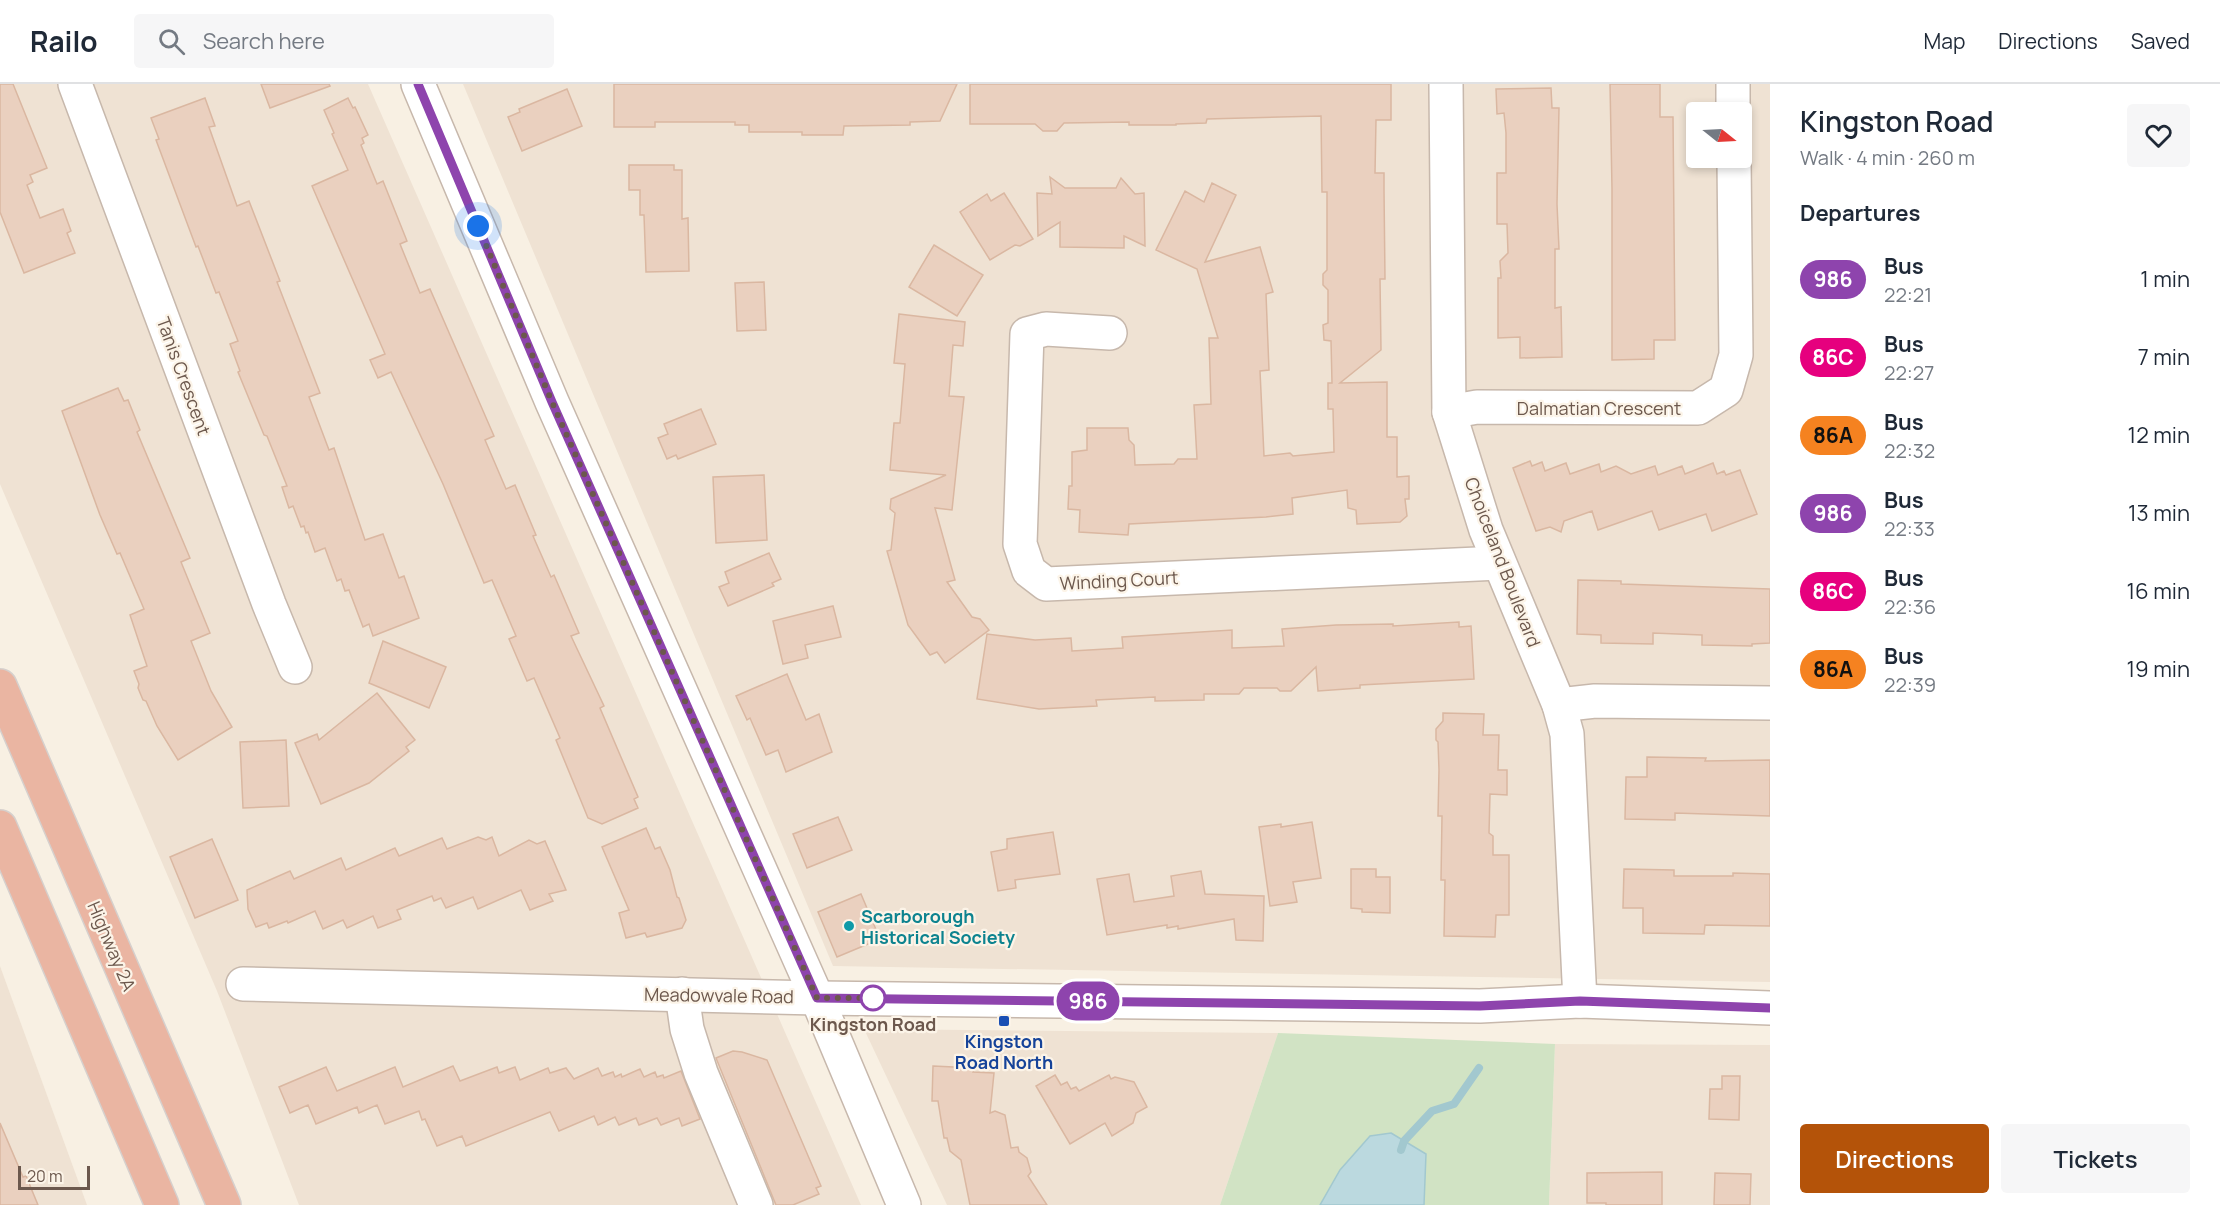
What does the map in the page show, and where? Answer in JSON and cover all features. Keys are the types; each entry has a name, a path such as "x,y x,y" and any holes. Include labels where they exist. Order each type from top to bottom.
{"highway":[{"name":"Highway 2A","path":"0,686 224,1205"},
{"path":"0,828 162,1205"}],"street":[{"name":"Tanis Crescent","path":"75,84 265,593 295,667"},
{"name":"Choiceland Boulevard","path":"1446,84 1449,412 1486,530 1559,705 1567,734 1580,1001"},
{"path":"1733,84 1733,102"},
{"path":"428,87 552,402 817,998 904,1205"},
{"name":"Dalmatian Crescent","path":"1449,412 1477,407 1698,408 1726,390 1736,355 1734,168"},
{"name":"Winding Court","path":"1110,333 1046,329 1027,334 1020,544 1029,572 1046,584 1499,563"},
{"path":"1559,705 1595,700 1770,704"},
{"name":"Meadowvale Road","path":"243,984 817,998 1480,1006 1580,1001 1770,1008"},
{"path":"682,994 687,1029 701,1073 756,1205"}],"shaded area":[{"path":"0,84 368,84 861,1205 299,1205 217,991 0,484"},
{"path":"463,84 1770,84 1770,982 833,966"},
{"path":"0,966 87,1205 0,1205"},
{"path":"864,1029 1278,1033 1220,1205 947,1205"},
{"path":"1555,1044 1770,1045 1770,1205 1549,1205"}],"green space":[{"path":"1278,1033 1555,1044 1549,1205 1220,1205"}],"water":[{"path":"1391,1133 1426,1154 1424,1205 1320,1205 1340,1170 1370,1136"}],"building":[{"path":"0,84 13,84 47,168 30,175 33,182 27,185 40,218 63,209 71,231 67,233 75,253 24,273 0,212"},
{"path":"261,84 329,84 330,86 270,108"},
{"path":"614,84 957,84 940,121 910,122 910,125 844,126 843,135 802,135 802,132 749,132 749,125 735,125 735,122 655,122 655,127 614,127"},
{"path":"970,84 1391,84 1391,120 1376,120 1375,173 1384,173 1385,279 1380,279 1381,350 1340,383 1387,382 1387,437 1397,437 1397,477 1409,476 1409,499 1405,499 1407,516 1400,522 1357,524 1356,510 1348,508 1347,490 1292,498 1293,514 1129,524 1128,535 1079,532 1080,510 1068,509 1069,486 1072,486 1072,452 1087,450 1087,428 1128,428 1129,440 1134,445 1135,465 1174,464 1178,459 1197,459 1194,405 1211,404 1209,338 1218,338 1197,269 1156,250 1185,191 1204,202 1212,183 1236,195 1205,262 1260,247 1273,292 1266,294 1269,370 1260,371 1264,456 1334,452 1333,409 1328,409 1328,383 1332,383 1331,341 1324,340 1323,325 1328,323 1328,290 1323,285 1323,274 1327,270 1327,192 1322,192 1321,116 1207,119 1206,123 1176,125 1129,125 1129,122 1064,123 1057,131 1043,131 1035,124 970,124"},
{"path":"1610,84 1660,84 1660,117 1673,117 1675,340 1654,340 1654,359 1612,360"},
{"path":"1551,88 1552,108 1559,108 1557,204 1559,249 1555,249 1555,308 1561,307 1562,357 1520,358 1520,337 1498,338 1500,261 1508,253 1507,224 1497,224 1497,173 1506,173 1506,133 1504,113 1497,114 1496,89"},
{"path":"567,89 582,126 522,151 508,117 520,112 519,109"},
{"path":"205,98 215,126 209,127 237,206 249,201 280,281 277,282 320,393 309,397 329,450 334,448 365,540 383,534 399,578 404,576 419,618 373,636 369,624 363,627 349,590 345,591 341,579 337,581 325,548 315,552 308,532 306,533 304,526 301,527 293,506 289,508 282,487 287,486 238,372 240,371 230,344 238,341 219,292 216,293 198,246 196,247 156,140 159,139 151,118"},
{"path":"348,98 353,108 355,107 368,135 362,138 364,143 361,145 377,184 383,181 407,241 400,244 420,293 430,289 494,436 485,440 506,489 515,485 536,535 533,536 551,577 554,575 579,633 571,636 604,706 600,708 638,797 634,799 638,808 602,824 588,818 556,740 560,738 534,678 527,681 509,639 516,636 492,580 484,583 443,484 391,372 378,378 370,360 385,354 312,186 348,170 324,110"},
{"path":"629,165 674,165 674,170 682,170 682,219 688,218 689,271 646,272 644,215 640,215 640,190 629,190"},
{"path":"1050,177 1065,188 1116,188 1121,178 1135,194 1144,193 1145,246 1124,236 1124,248 1060,247 1060,222 1038,236 1037,193 1052,194"},
{"path":"1004,193 1033,239 1020,246 1015,245 990,260 960,212 987,194 991,201"},
{"path":"934,245 983,275 957,316 909,287"},
{"path":"764,282 766,330 737,331 735,283"},
{"path":"899,314 965,322 963,346 953,345 949,396 964,397 952,510 935,508 955,580 947,582 972,617 980,619 989,630 945,663 937,652 930,655 908,625 887,551 891,550 895,513 890,509 891,499 946,475 890,470 894,423 900,423 905,364 894,363"},
{"path":"118,388 124,401 128,400 140,430 137,432 190,558 181,562 210,633 191,641 211,691 232,727 178,760 157,726 146,701 143,700 134,671 147,666 130,615 144,609 120,553 117,554 100,515 62,411"},
{"path":"701,409 716,444 678,459 676,455 667,459 658,438 668,434 664,424"},
{"path":"1530,461 1532,466 1542,462 1545,471 1566,463 1570,474 1599,464 1601,472 1616,466 1631,474 1655,466 1658,475 1682,466 1685,474 1713,463 1717,474 1724,471 1726,475 1740,470 1757,514 1712,531 1706,514 1659,530 1652,511 1598,530 1592,511 1564,521 1561,532 1550,527 1536,531 1513,468"},
{"path":"764,475 767,540 716,543 713,477"},
{"path":"769,553 781,579 772,583 774,586 728,606 719,587 729,583 725,572"},
{"path":"1578,580 1621,581 1621,584 1770,589 1770,643 1752,644 1752,646 1702,645 1702,635 1653,633 1653,644 1601,643 1601,635 1577,634"},
{"path":"833,606 841,637 805,645 808,658 783,664 773,621"},
{"path":"1459,622 1459,627 1471,626 1474,679 1360,685 1360,688 1318,691 1316,667 1291,691 1280,691 1277,688 1244,688 1239,694 1204,694 1204,700 1155,701 1155,697 1096,700 1097,706 1039,709 977,699 987,634 1035,640 1071,638 1072,651 1123,648 1122,637 1232,630 1232,648 1284,646 1282,629 1336,625 1393,624 1393,626"},
{"path":"383,641 446,667 429,708 369,683"},
{"path":"787,674 806,720 819,714 832,752 786,772 778,750 766,755 750,718 747,720 736,696"},
{"path":"377,693 415,740 406,747 409,751 369,783 321,804 295,743 317,734 319,740"},
{"path":"1443,713 1484,714 1483,735 1499,735 1498,770 1507,770 1507,795 1490,794 1489,833 1493,836 1493,855 1509,855 1509,915 1496,915 1495,937 1444,936 1445,880 1441,880 1442,816 1438,816 1439,770 1436,740 1436,729 1443,721"},
{"path":"286,740 289,806 243,808 240,742"},
{"path":"1647,757 1706,758 1705,761 1770,760 1770,816 1675,813 1675,820 1625,819 1626,777 1647,777"},
{"path":"838,817 852,850 807,868 793,834"},
{"path":"1312,822 1321,878 1293,882 1297,902 1270,906 1259,827 1281,824 1281,827"},
{"path":"646,828 655,849 660,847 670,870 686,920 682,928 647,937 645,933 626,938 619,913 629,910 602,847"},
{"path":"1053,832 1060,874 1015,880 1016,888 998,891 991,852 1007,849 1007,839"},
{"path":"478,837 486,840 492,837 499,856 529,840 537,844 545,841 566,890 549,894 553,901 530,910 521,890 478,909 473,897 446,908 441,898 434,901 432,896 397,910 401,919 378,928 373,916 347,928 343,920 323,929 315,911 288,923 287,921 269,928 267,923 256,927 248,909 247,890 290,871 294,879 341,858 346,870 395,848 399,856 442,838 447,849"},
{"path":"212,839 238,900 195,918 170,857"},
{"path":"1351,869 1376,869 1376,877 1390,877 1390,913 1362,912 1362,909 1351,908"},
{"path":"1624,869 1674,870 1674,876 1770,874 1770,926 1705,925 1704,934 1643,933 1643,908 1623,908"},
{"path":"1201,871 1205,894 1264,896 1263,941 1236,940 1234,919 1178,929 1178,926 1167,928 1167,925 1107,935 1097,879 1129,874 1134,902 1174,896 1171,876"},
{"name":"Scarborough Historical Society","path":"861,894 880,939 837,957 818,912"},
{"path":"733,1051 767,1060 821,1186 816,1188 819,1194 793,1205 776,1205 716,1058"},
{"path":"453,1066 460,1081 497,1067 499,1073 515,1067 520,1080 548,1068 550,1073 566,1068 574,1079 598,1068 602,1076 613,1072 615,1077 621,1074 622,1077 640,1069 644,1077 655,1072 657,1077 663,1075 664,1078 681,1071 700,1119 682,1126 679,1118 661,1125 657,1118 639,1125 636,1118 619,1125 615,1117 598,1125 594,1116 559,1131 550,1112 466,1146 462,1136 437,1146 419,1111 385,1124 377,1105 359,1113 357,1107 316,1124 308,1105 290,1113 279,1087 326,1067 337,1091 395,1067 403,1087"},
{"path":"933,1066 974,1068 973,1072 994,1073 990,1113 995,1111 1005,1115 1011,1148 1018,1147 1019,1152 1027,1158 1031,1172 1028,1176 1047,1205 970,1205 961,1160 950,1151 947,1138 944,1138 938,1101 932,1101"},
{"path":"1055,1075 1061,1085 1067,1082 1071,1089 1076,1087 1079,1091 1109,1075 1111,1079 1115,1077 1134,1082 1147,1107 1136,1113 1133,1123 1112,1136 1105,1123 1070,1144 1036,1086"},
{"path":"1722,1076 1740,1076 1739,1120 1709,1119 1710,1089 1722,1089"},
{"path":"0,1123 23,1177 26,1176 38,1205 0,1205"},
{"path":"1662,1172 1662,1205 1587,1203 1587,1173"},
{"path":"1715,1173 1751,1174 1750,1205 1714,1205"}],"waterway":[{"path":"1401,1150 1404,1141 1432,1111 1454,1104 1479,1068"}],"bus line":[{"name":"986","path":"418,84 552,402 817,998 1480,1006 1580,1001 1770,1008"}],"place":[{"name":"Scarborough Historical Society","path":"849,926"},
{"name":"Kingston Road","path":"873,998"},
{"name":"Kingston Road North","path":"1004,1021"}],"route":[{"path":"478,226 552,402 817,998 879,998 873,998"}]}
